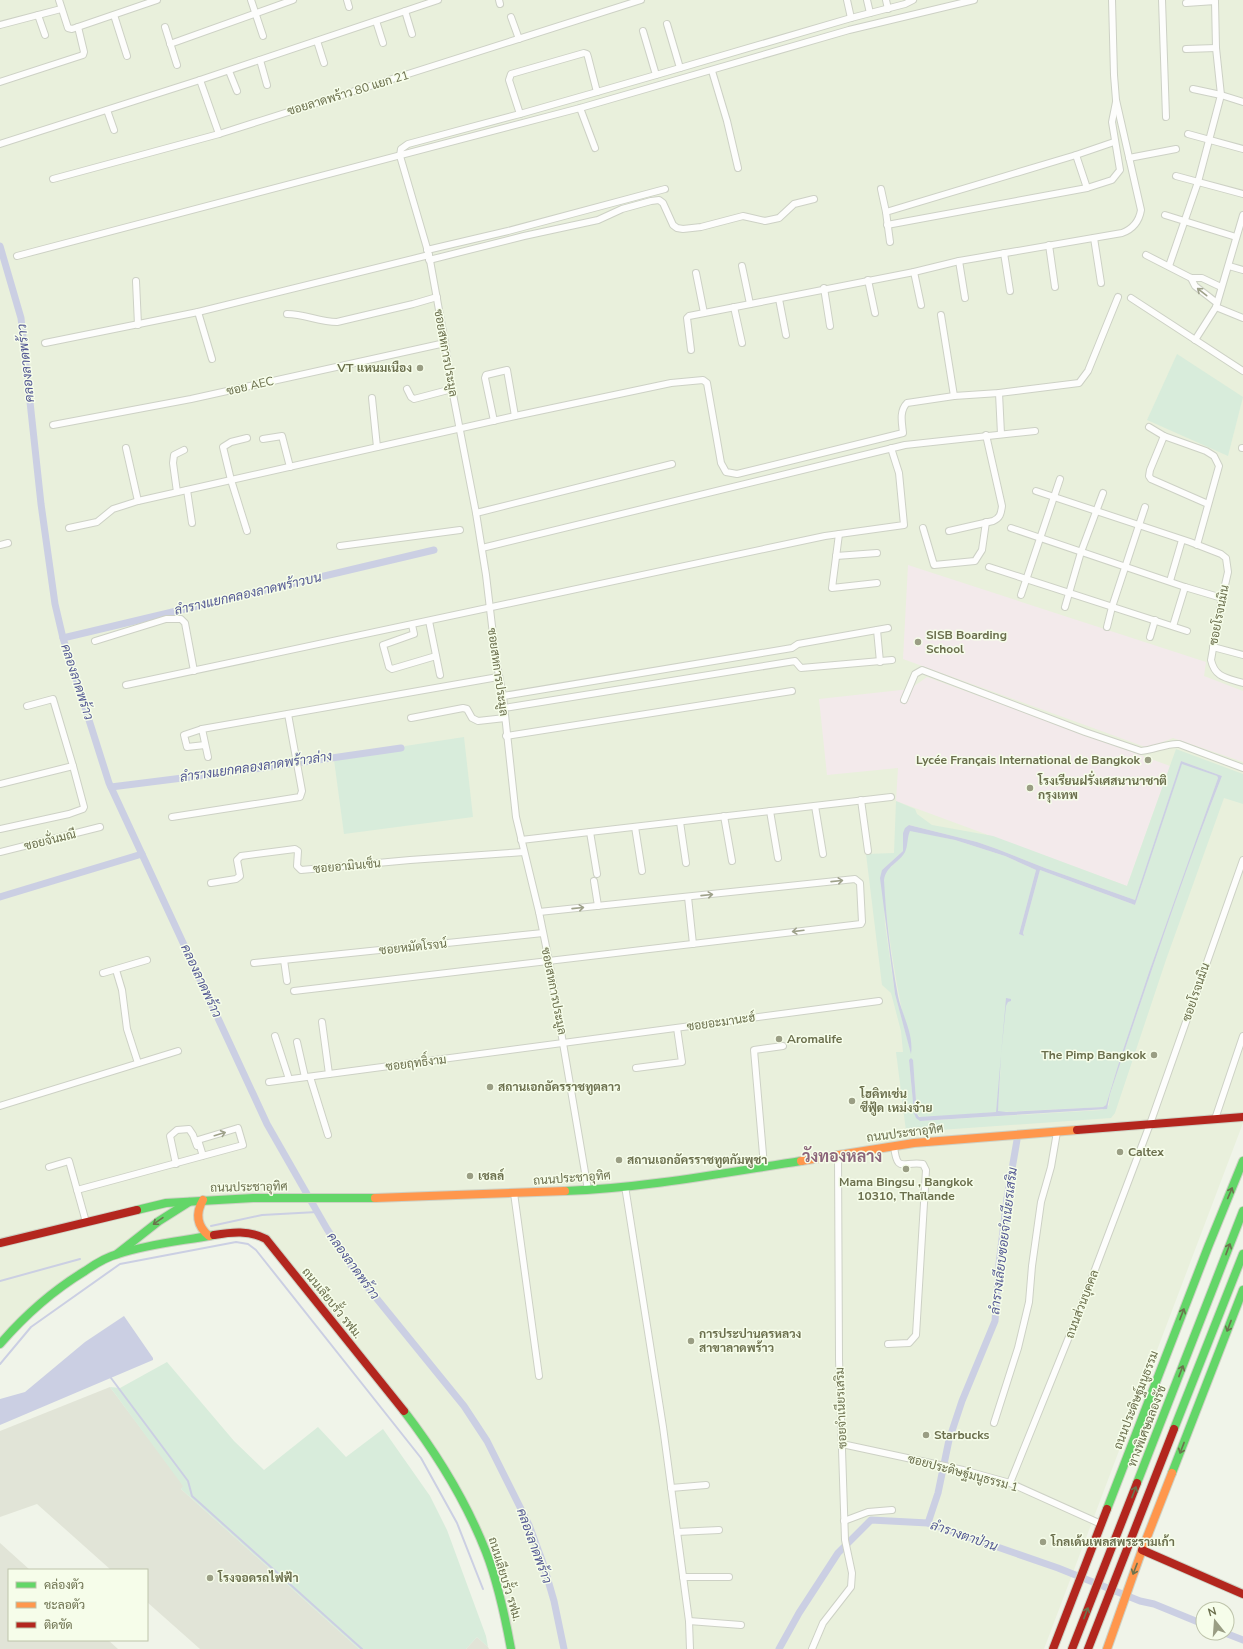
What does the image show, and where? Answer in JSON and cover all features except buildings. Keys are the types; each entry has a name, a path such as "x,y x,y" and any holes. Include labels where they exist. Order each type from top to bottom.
{"main road":[{"name":"ถนนประชาอุทิศ","path":"0,1243 166,1203 253,1198 366,1198 588,1190 625,1186 894,1146 1243,1117"},
{"name":"ถนนประดิษฐ์มนูธรรม","path":"1053,1649 1208,1247 1241,1171 1243,1161"},
{"path":"203,1200 198,1207 197,1219 200,1229 209,1236"},
{"path":"117,1254 159,1220 192,1201"},
{"name":"ทางพิเศษฉลองรัช","path":"1072,1649 1243,1211"},
{"name":"ถนนเลียบรั้ว รฟม.","path":"0,1344 20,1320 42,1302 100,1261 117,1254 209,1236 241,1232 254,1233 266,1239 324,1313 378,1378 429,1445 451,1481 476,1529 486,1553 502,1604 511,1649"},
{"path":"1088,1649 1243,1254"},
{"path":"1107,1649 1122,1602 1243,1290"},
{"path":"1142,1550 1243,1594"}],"street":[{"path":"59,0 68,28 72,29 157,0"},
{"path":"251,0 263,36"},
{"path":"170,44 292,0"},
{"path":"347,0 349,7"},
{"path":"0,144 200,80 438,0"},
{"name":"ซอยลาดพร้าว 80 แยก 21","path":"53,179 218,134 641,0"},
{"path":"847,0 851,18"},
{"path":"866,0 870,13"},
{"path":"886,0 888,9"},
{"path":"400,156 401,149 408,144 520,114 851,18 888,9 913,0"},
{"path":"17,256 580,108 712,71 849,30 974,0"},
{"path":"691,350 687,318 704,313 779,299 824,288 914,272 959,261 1094,238 1130,230 1139,219 1141,210 1116,100 1112,0"},
{"path":"1162,0 1166,117"},
{"path":"1168,266 1198,182 1221,95 1216,48 1215,2 1186,3"},
{"path":"0,25 61,9"},
{"path":"405,11 412,34"},
{"path":"38,15 44,35"},
{"path":"114,15 127,56"},
{"path":"511,17 519,39"},
{"path":"376,21 383,43"},
{"path":"667,24 680,68"},
{"path":"0,82 83,55 84,52 78,27"},
{"path":"165,27 177,65"},
{"path":"643,31 656,75"},
{"path":"317,41 324,63"},
{"path":"1186,49 1216,48"},
{"path":"520,114 509,80 511,74 584,53 587,54 588,57 597,92"},
{"path":"260,60 268,85"},
{"path":"229,70 237,91"},
{"path":"712,71 727,121 738,168"},
{"path":"200,80 218,134"},
{"path":"1193,89 1221,95 1243,102"},
{"path":"887,224 1087,188 1112,180 1118,175 1120,170 1114,142 1112,122 1116,100"},
{"path":"580,108 595,148"},
{"path":"107,110 114,130"},
{"path":"1188,134 1243,149"},
{"path":"886,212 1076,155 1114,142"},
{"path":"1129,158 1176,149"},
{"path":"1076,155 1087,188"},
{"name":"ซอยสหการประมูล","path":"400,156 428,255 446,343 459,429 482,548 498,677 503,696 506,736 516,817 549,961 588,1190"},
{"path":"1176,176 1243,194"},
{"path":"45,343 198,312 428,255 665,189"},
{"path":"880,189 886,212 890,242"},
{"path":"428,255 598,220 622,209 651,201 659,200 673,225 677,228 683,229 700,227 743,216 765,221 779,218 794,204 814,199"},
{"path":"1165,215 1236,237"},
{"path":"1195,340 1216,305 1229,266 1236,237 1241,226 1243,215"},
{"path":"1094,238 1101,283"},
{"path":"1049,245 1056,287"},
{"path":"1004,253 1010,291"},
{"path":"1146,255 1191,278 1202,278 1221,287"},
{"path":"959,261 965,298"},
{"path":"742,266 750,304"},
{"path":"1229,266 1243,270"},
{"path":"914,272 921,305"},
{"path":"696,273 704,313"},
{"path":"1191,278 1195,286 1216,305 1243,318"},
{"path":"868,280 875,313"},
{"path":"136,281 138,325"},
{"path":"824,288 830,326"},
{"path":"287,314 301,314 328,322 337,322 437,297"},
{"path":"905,445 902,433 902,412 906,403 954,396 998,393 1079,383 1088,371 1118,297"},
{"path":"1131,298 1243,370"},
{"path":"779,299 786,334"},
{"path":"734,307 742,343"},
{"path":"198,312 212,359"},
{"path":"941,315 954,396"},
{"name":"ซอย AEC","path":"53,425 191,399 446,343"},
{"path":"494,422 485,378 486,374 505,369 508,371 515,416"},
{"path":"69,528 97,522 113,509 138,501 494,422 515,416 671,383 703,380 707,383 721,464 726,472 737,474 902,433"},
{"path":"407,389 411,397 414,399 452,389"},
{"path":"998,393 1000,434"},
{"path":"372,398 377,447"},
{"path":"1036,491 1139,524 1197,545 1219,466 1214,456 1164,436 1149,427"},
{"path":"482,548 905,445 986,435 1035,431"},
{"path":"949,531 998,519 1002,506 986,435"},
{"path":"263,438 282,436 290,467"},
{"path":"1164,436 1149,476 1151,479 1208,504"},
{"path":"247,438 231,442 223,447 231,480 247,531"},
{"path":"126,448 138,501"},
{"path":"126,686 839,534 904,525 899,473 891,448"},
{"path":"177,492 173,463 174,455 184,450"},
{"path":"476,513 672,464"},
{"path":"1021,595 1060,479"},
{"path":"188,490 192,523"},
{"path":"1065,607 1081,552 1103,493"},
{"path":"1107,627 1112,607 1145,507"},
{"path":"923,528 934,565 975,561 982,550 986,522"},
{"path":"1011,528 1185,587 1222,598"},
{"path":"340,546 460,530"},
{"path":"839,534 832,588 877,583"},
{"path":"1170,581 1182,540"},
{"path":"0,545 8,543"},
{"name":"ซอยโรจนมิน","path":"1197,545 1221,554 1226,558 1228,572 1213,647 1211,660 1213,669 1218,675 1243,683"},
{"path":"836,556 877,554"},
{"path":"989,567 1188,631"},
{"path":"1173,626 1185,587"},
{"path":"95,641 166,619 181,619 185,623 194,671"},
{"path":"1150,637 1155,620"},
{"path":"429,621 440,674"},
{"path":"412,625 414,634 382,646 389,668 392,669 436,656"},
{"path":"503,696 702,664 792,648 798,644 888,628"},
{"path":"877,630 880,662"},
{"path":"1213,647 1243,653"},
{"path":"792,648 795,661 801,668 892,660"},
{"path":"504,708 795,661"},
{"path":"702,664 705,676"},
{"path":"904,700 915,674 922,670 1085,732 1141,751 1150,751 1172,743 1179,744 1243,768"},
{"path":"206,744 187,747 184,735 202,729 498,677"},
{"path":"601,681 604,692"},
{"path":"543,690 545,702"},
{"path":"506,736 792,691"},
{"path":"0,829 69,814 83,809 84,807 53,699 27,706"},
{"path":"411,718 463,708 467,710 472,718 478,721 505,718"},
{"path":"172,817 298,798 302,791 288,714"},
{"path":"202,729 208,757"},
{"path":"0,784 73,766"},
{"path":"521,840 891,797"},
{"path":"861,800 868,851"},
{"path":"815,806 823,854"},
{"path":"770,811 778,858"},
{"path":"724,816 732,861"},
{"path":"680,822 686,863"},
{"name":"ซอยจั่นมณี","path":"0,852 100,827"},
{"path":"635,827 642,871"},
{"path":"590,832 597,874"},
{"name":"ซอยอามินเซ็น","path":"211,883 230,880 240,876 237,860 241,856 295,849 298,851 297,866 301,870 524,852"},
{"name":"ซอยโรจนมิน","path":"1150,1124 1243,860"},
{"path":"294,991 862,924 860,883 855,879 539,912"},
{"path":"594,881 598,906"},
{"path":"688,897 693,944"},
{"name":"ซอยหมัดโรจน์","path":"254,963 543,933"},
{"path":"103,973 147,960"},
{"path":"284,960 287,981"},
{"path":"116,970 122,990 127,1029 138,1064"},
{"name":"ซอยอะมานะฮ์","path":"564,1043 879,1001"},
{"path":"322,1022 329,1074"},
{"path":"636,1068 682,1062 677,1028"},
{"path":"274,1036 289,1079"},
{"path":"1216,1119 1243,1036"},
{"path":"297,1042 328,1135"},
{"name":"ซอยฤทธิ์งาม","path":"269,1082 564,1043"},
{"path":"764,1166 754,1050 783,1046"},
{"path":"0,1106 178,1051"},
{"name":"ถนนส่วนบุคคล","path":"1010,1483 1076,1319 1150,1124"},
{"path":"77,1190 202,1157 243,1145 238,1128 198,1140 202,1157"},
{"path":"176,1164 170,1136 177,1130 189,1129 194,1135 202,1157"},
{"path":"994,1423 1018,1348 1029,1302 1032,1266 1041,1202 1051,1167 1057,1132"},
{"path":"888,1344 909,1343 916,1336 926,1170 921,1164 902,1165 898,1162 895,1159 894,1146"},
{"name":"ซอยจำเนียรเสริม","path":"812,1649 823,1623 851,1587 852,1573 845,1540 844,1521 839,1359 838,1154"},
{"path":"49,1167 69,1161 86,1222"},
{"path":"625,1186 647,1319 671,1488 689,1621 690,1649"},
{"path":"514,1193 539,1376"},
{"name":"ซอยประดิษฐ์มนูธรรม 1","path":"842,1444 943,1466 1010,1483 1101,1524"},
{"path":"671,1488 706,1485"},
{"path":"844,1521 868,1512 892,1510"},
{"path":"677,1532 719,1530"},
{"path":"683,1577 729,1577"},
{"path":"689,1621 741,1624"}],"shaded area":[{"path":"0,0 1243,0 1243,1123 1044,1649 511,1649 486,1553 429,1445 266,1239 247,1232 117,1254 64,1285 0,1344"},
{"path":"1177,354 1243,397 1228,456 1147,420"},
{"path":"908,565 1206,662 1204,676 1243,691 1243,762 1173,738 1148,748 903,659"},
{"name":"โรงเรียนฝรั่งเศสนานาชาติ กรุงเทพ","path":"927,677 1170,766 1127,886 896,801 898,768 827,775 819,699 910,689"},
{"path":"464,737 473,817 344,834 334,760 401,750 405,746"},
{"path":"1176,749 1243,774 1243,804 1224,798 1167,957 1115,1113 1111,1118 911,1132 906,1131 896,1052 903,1052 901,1031 891,993 882,985 866,854 894,853 896,801 915,809 917,814 932,825 993,836 1127,886","holes":["1181,761 1222,776 1164,934 1110,1094 1109,1105 1102,1110 920,1121 914,1112 909,1060 914,1074 917,1114 922,1118 996,1112 1001,1062 998,1108 998,1111 1000,1112 1103,1107 1106,1105 1149,972 1218,778 1217,776 1182,763 1135,905 1040,870 1023,933 1024,936 1019,934 1036,870 1005,856 955,840 910,830 902,855 886,872 883,880 894,967 911,1053 895,994 885,924 882,870 903,851 903,833 909,825 977,842 1135,900"]},
{"path":"167,1362 234,1441 264,1470 318,1427 346,1457 383,1429 430,1496 447,1530 486,1636 488,1647 477,1637 466,1649 359,1649 181,1489 183,1486 110,1387 120,1388"},
{"path":"110,1387 184,1486 181,1489 359,1649 200,1649 148,1603 148,1569 110,1569 37,1504 0,1517 0,1431"},
{"path":"0,1543 29,1569 8,1569 8,1641 109,1641 118,1649 0,1649"},
{"path":"477,1637 488,1647 489,1649 466,1649"}],"water":[{"path":"1181,761 1222,776 1164,934 1110,1094 1107,1109 920,1121 916,1118 914,1113 909,1060 911,1058 913,1060 917,1114 919,1117 996,1112 1001,1055 998,1111 1006,1112 1103,1107 1106,1105 1149,972 1218,778 1217,776 1182,764 1135,905 1040,870 1023,933 1024,936 1019,934 1036,870 1005,856 955,840 910,831 905,852 887,871 884,880 887,924 893,967 898,996 911,1039 911,1054 895,994 880,878 882,870 903,851 903,833 905,828 909,825 977,842 1135,900"},
{"path":"1006,998 1011,999 1011,1001 1008,1002 1006,1006 1001,1055"},
{"path":"124,1316 153,1360 0,1425 0,1399 25,1392 85,1342"}],"waterway":[{"name":"คลองลาดพร้าว","path":"0,246 21,318 41,504 55,604 63,638 109,783 267,1124 327,1229 356,1273 464,1406 487,1441 529,1525 543,1563 554,1601 564,1649"},
{"name":"ลำรางแยกคลองลาดพร้าวบน","path":"63,638 434,550"},
{"name":"ลำรางแยกคลองลาดพร้าวล่าง","path":"111,787 262,768 401,748"},
{"path":"0,897 142,854"},
{"name":"ลำรางเลียบซอยจำเนียรเสริม","path":"928,1523 938,1493 949,1440 962,1401 995,1321 999,1264 1007,1198 1017,1140"},
{"path":"211,1226 262,1215 317,1212"},
{"path":"0,1364 31,1327 120,1264 236,1242 248,1244 256,1250 421,1458 457,1523 483,1589"},
{"path":"0,1281 80,1259"},
{"path":"111,1378 188,1481 192,1496 362,1649"},
{"name":"ลำรางตาป่วน","path":"779,1649 799,1613 838,1553 871,1520 928,1523 1058,1568 1140,1601 1154,1604 1195,1621"},
{"name":"ลำรางตาป่วน","path":"1235,1637 1243,1640"}],"traffic: fast":[{"path":"565,1191 624,1187 801,1161"},
{"path":"1107,1509 1208,1247 1243,1161"},
{"path":"137,1210 166,1203 253,1198 375,1198"},
{"path":"117,1254 159,1221 189,1202"},
{"path":"1137,1483 1243,1211"},
{"path":"0,1344 29,1313 50,1295 97,1263 114,1255 141,1248 214,1235"},
{"path":"1174,1429 1243,1254"},
{"path":"1172,1473 1243,1290"},
{"path":"404,1411 450,1478 478,1533 498,1588 511,1649"}],"traffic: slow":[{"path":"801,1161 914,1143 1077,1130"},
{"path":"375,1198 565,1191"},
{"path":"203,1200 200,1205 198,1220 202,1228 209,1236"},
{"path":"1107,1649 1142,1550 1172,1473"}],"traffic: jam":[{"path":"1077,1130 1243,1117"},
{"path":"0,1243 137,1210"},
{"path":"214,1235 247,1233 266,1239 404,1411"},
{"path":"1088,1649 1174,1429"},
{"path":"1072,1649 1137,1483"},
{"path":"1053,1649 1107,1509"},
{"path":"1142,1550 1243,1594"}],"place":[{"name":"VT แหนมเนือง","path":"420,368"},
{"name":"SISB Boarding School","path":"918,642"},
{"name":"Lycée Français International de Bangkok","path":"1148,760"},
{"name":"โรงเรียนฝรั่งเศสนานาชาติ กรุงเทพ","path":"1030,788"},
{"name":"Aromalife","path":"779,1039"},
{"name":"The Pimp Bangkok","path":"1154,1055"},
{"name":"สถานเอกอัครราชทูตลาว","path":"490,1087"},
{"name":"โฮคิทเช่น ซีฟู้ด เหม่งจ๋าย","path":"852,1101"},
{"name":"Caltex","path":"1120,1152"},
{"name":"สถานเอกอัครราชทูตกัมพูชา","path":"619,1160"},
{"name":"Mama Bingsu , Bangkok 10310, Thaïlande","path":"906,1169"},
{"name":"เชลล์","path":"470,1176"},
{"name":"การประปานครหลวง สาขาลาดพร้าว","path":"691,1341"},
{"name":"Starbucks","path":"926,1435"},
{"name":"โกลเด้นเพลสพระรามเก้า","path":"1043,1542"},
{"name":"โรงจอดรถไฟฟ้า","path":"210,1578"}],"district":[{"name":"วังทองหลาง","path":"842,1157"}]}
